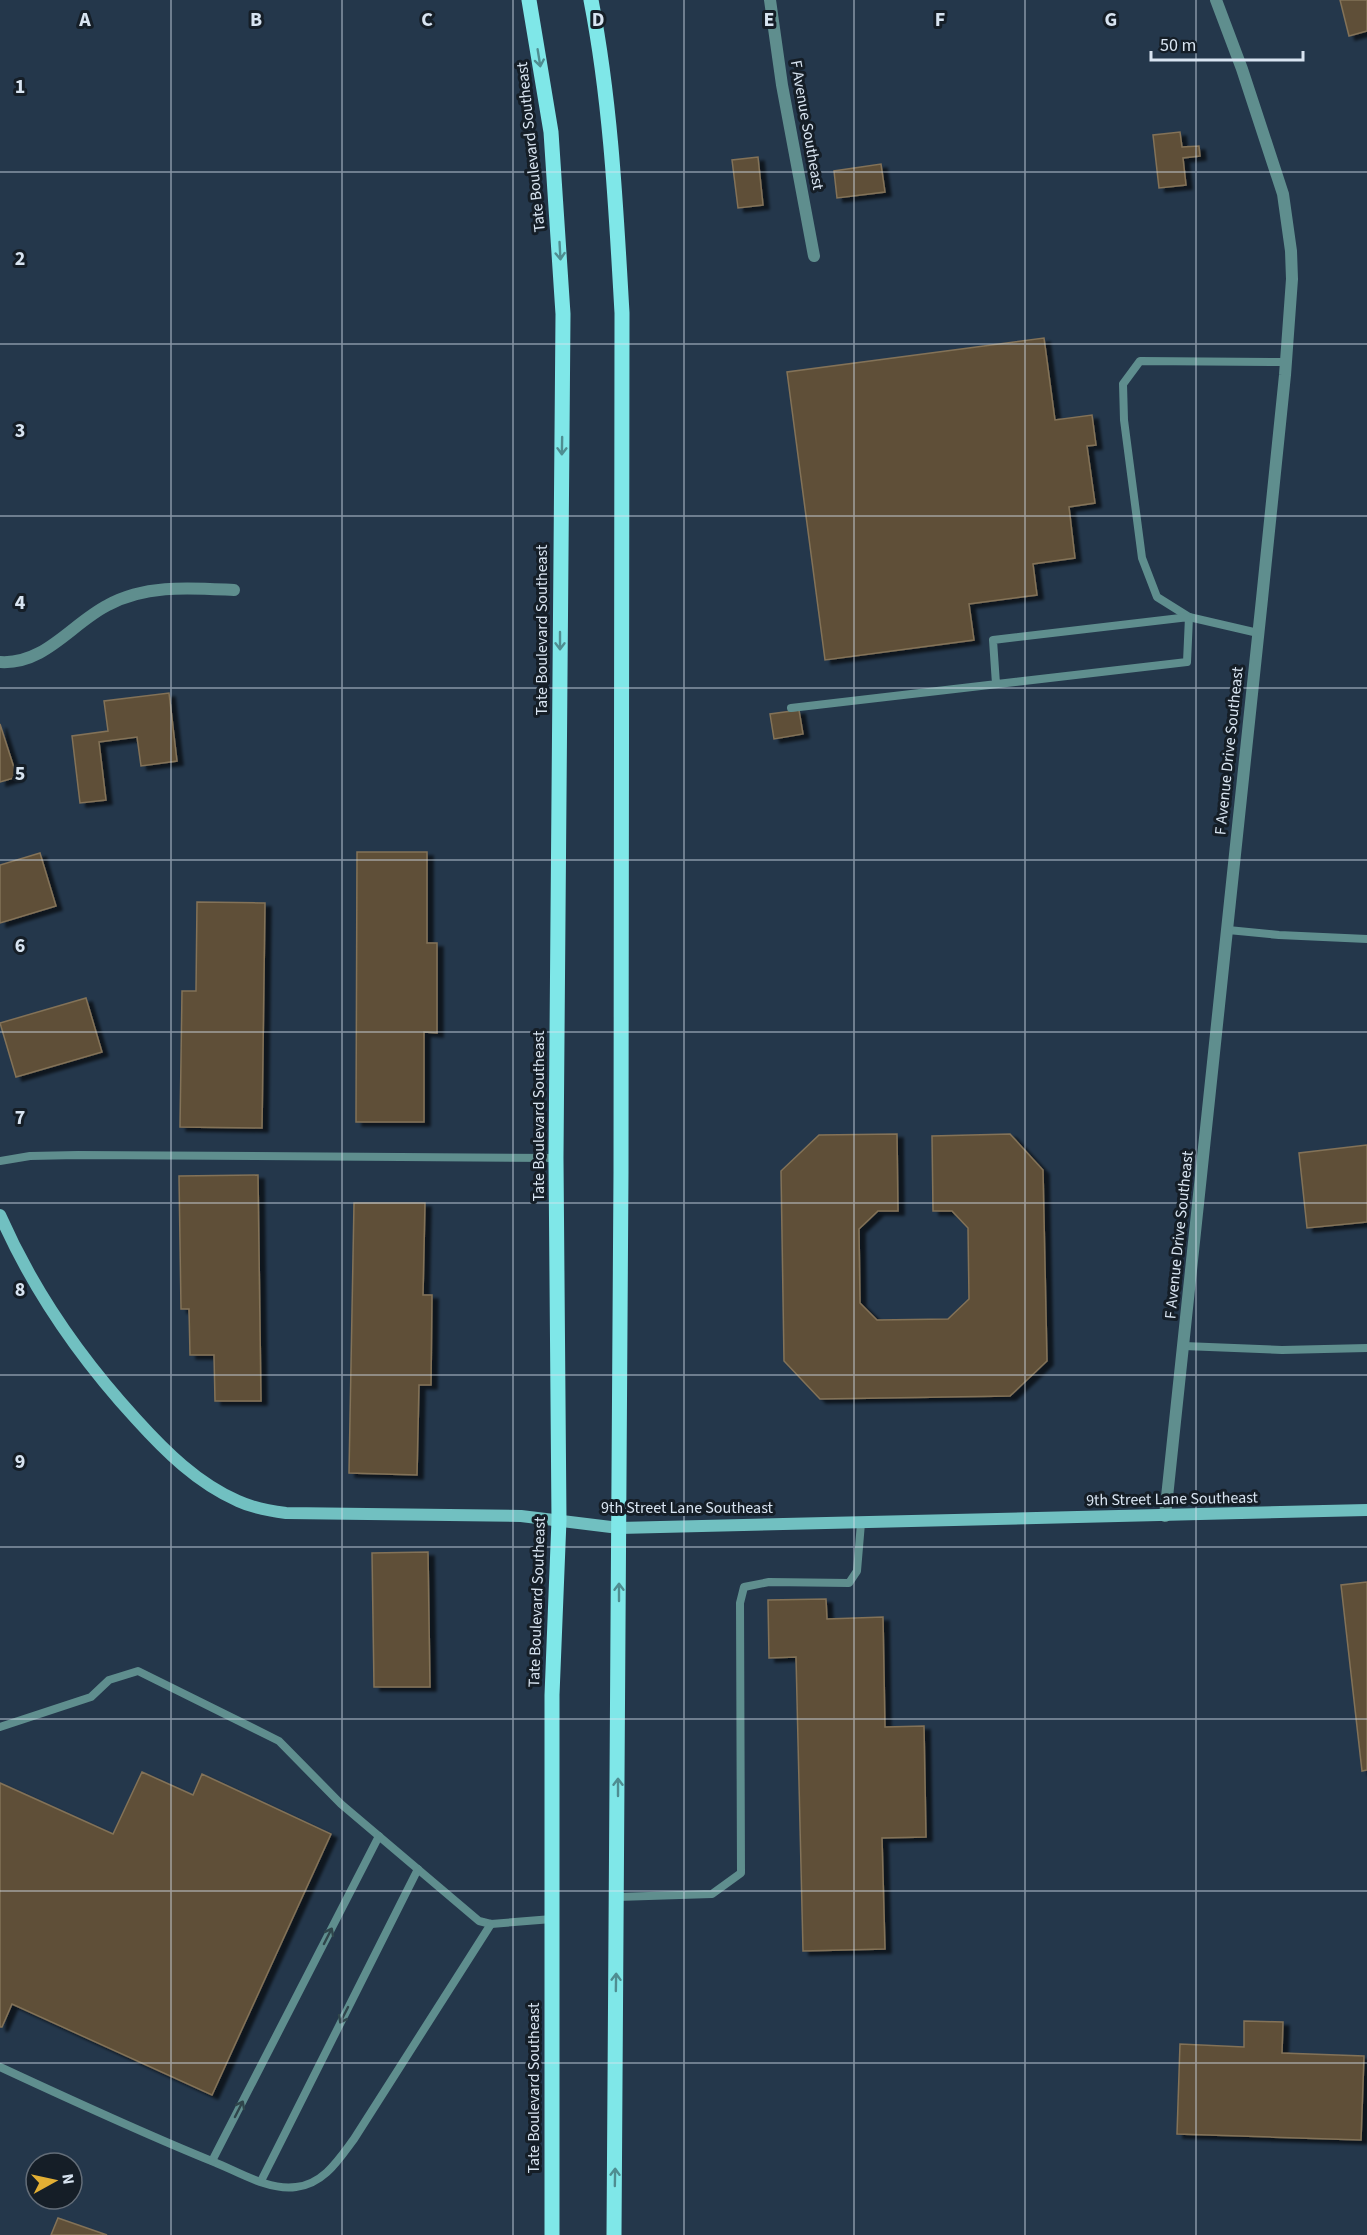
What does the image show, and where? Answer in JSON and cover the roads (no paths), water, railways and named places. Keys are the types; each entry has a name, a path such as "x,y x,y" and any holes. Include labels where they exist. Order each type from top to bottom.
{"main road":[{"name":"Tate Boulevard Southeast","path":"529,0 551,132 563,314 556,1158 559,1520 552,1695 552,2235"},
{"path":"591,0 599,39 615,180 622,313 619,1528 614,2235"}],"street":[{"name":"F Avenue Southeast","path":"770,0 782,85 814,256"},
{"name":"F Avenue Drive Southeast","path":"1165,1516 1286,362 1292,267 1285,204 1276,167 1216,0"},
{"path":"0,662 38,654 106,605 126,597 150,591 187,588 234,590"},
{"name":"9th Street Lane Southeast","path":"1,1217 18,1254 50,1309 114,1395 159,1445 187,1470 224,1494 256,1507 286,1513 521,1516 619,1528 1367,1510"}],"lane":[{"path":"1189,618 1157,597 1142,558 1124,420 1123,384 1140,361 1286,362"},
{"path":"790,708 1187,662 1189,618"},
{"path":"996,684 993,640 1189,618 1258,633"},
{"path":"1228,930 1367,939"},
{"path":"0,1161 30,1156 78,1155 556,1158"},
{"path":"1184,1346 1282,1350 1367,1348"},
{"path":"617,1897 712,1894 741,1873 740,1603 744,1587 769,1582 849,1583 857,1571 861,1523"},
{"path":"0,1727 91,1697 109,1680 138,1671 279,1741 341,1804 479,1921 491,1924 552,1919"},
{"path":"212,2161 379,1836"},
{"path":"261,2181 418,1869"},
{"path":"0,2067 167,2143 271,2185 296,2187 314,2182 332,2168 354,2139 491,1924"}]}
